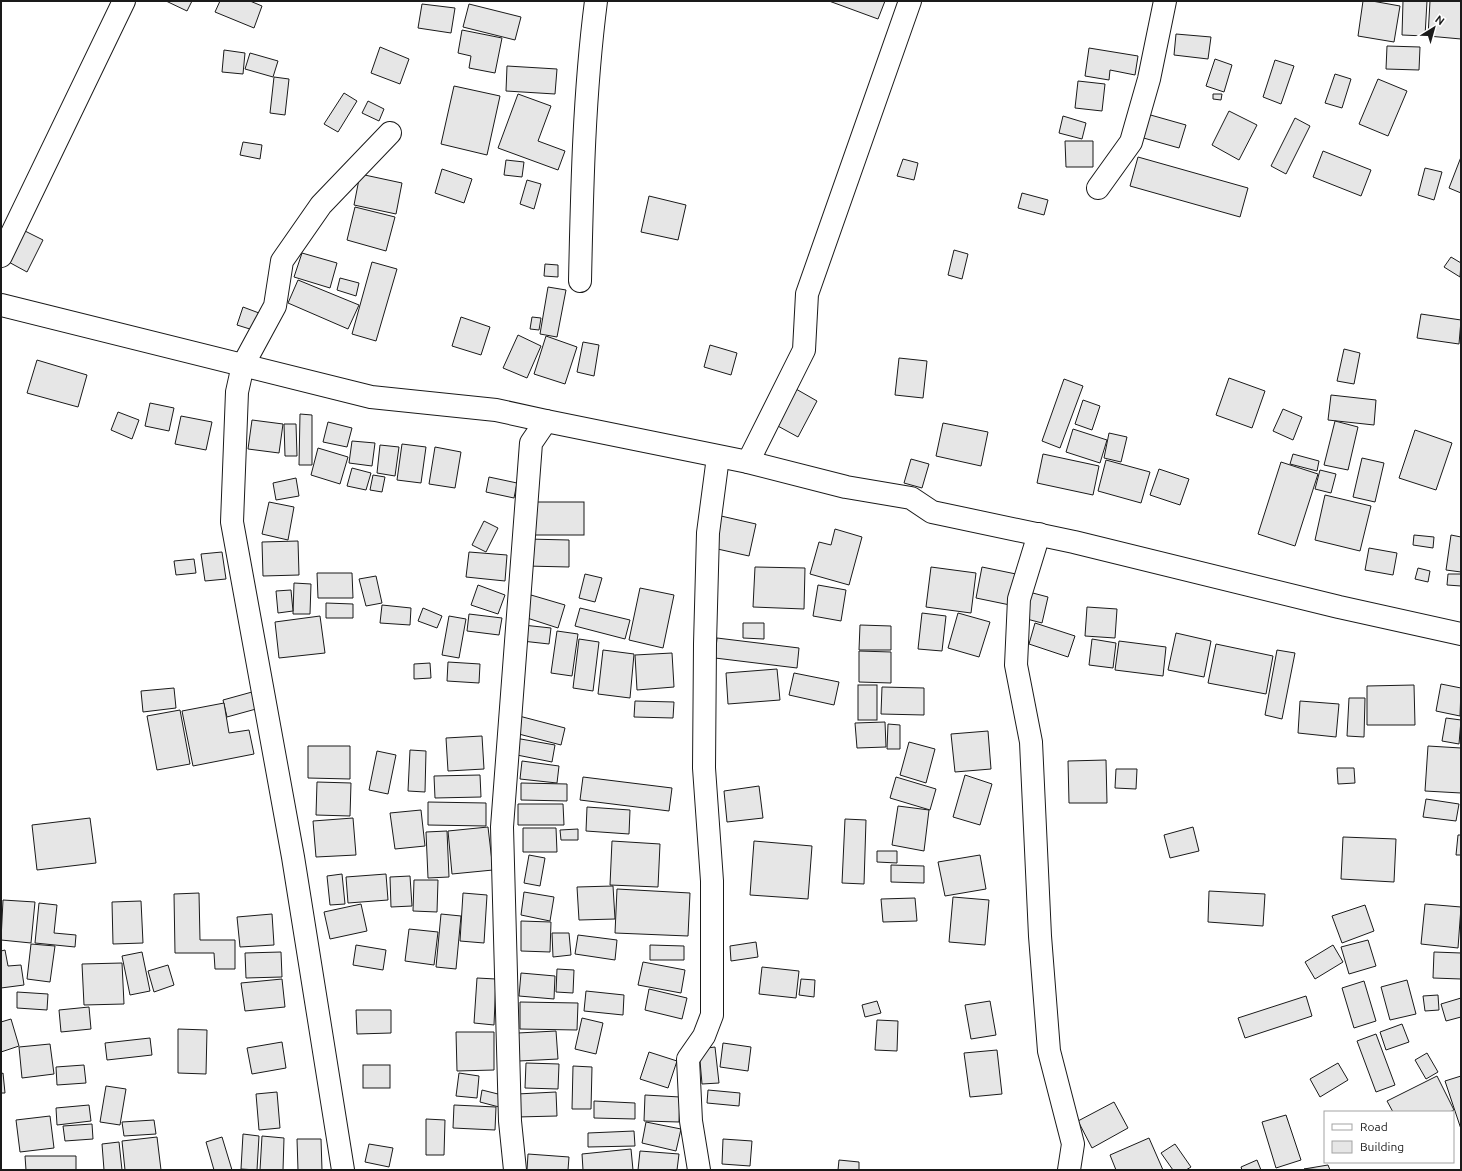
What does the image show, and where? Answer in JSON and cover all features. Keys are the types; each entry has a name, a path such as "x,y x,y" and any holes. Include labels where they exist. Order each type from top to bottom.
{"street":[{"path":"1,256 124,1"},
{"path":"580,281 583,141 591,40 596,1"},
{"path":"748,462 804,350 807,294 910,1"},
{"path":"1098,188 1131,142 1149,79 1165,1"},
{"path":"343,1170 293,857 232,522 237,392 243,365 275,306 282,261 321,205 390,133"},
{"path":"1,304 371,397 496,410 748,462 846,487 911,498 932,512 1082,543 1339,607 1461,634"},
{"path":"515,1170 510,1121 502,827 531,443 546,421"},
{"path":"698,1170 691,1121 688,1059 704,1036 712,1015 712,882 704,768 705,644 708,533 718,457"},
{"path":"1039,534 1019,599 1016,665 1031,742 1040,936 1049,1051 1073,1144 1070,1170"}],"building":[{"path":"166,1 192,1 187,11"},
{"path":"220,1 250,1 262,6 254,28 215,12"},
{"path":"829,1 885,1 878,19"},
{"path":"1363,1 1372,1 1400,6 1394,42 1358,36"},
{"path":"1403,1 1427,1 1425,36 1402,35"},
{"path":"1430,1 1461,1 1461,39 1428,36"},
{"path":"422,4 455,8 451,33 418,28"},
{"path":"469,4 521,17 515,40 463,27"},
{"path":"462,30 502,38 495,73 469,68 471,56 458,53"},
{"path":"1176,34 1211,37 1208,59 1174,55"},
{"path":"1387,46 1420,47 1419,70 1386,69"},
{"path":"380,47 409,59 400,84 371,73"},
{"path":"1089,48 1138,56 1135,75 1110,70 1109,80 1085,76"},
{"path":"224,50 245,53 243,74 222,72"},
{"path":"250,53 278,61 273,77 245,69"},
{"path":"1215,59 1232,65 1224,92 1206,86"},
{"path":"1275,60 1294,66 1281,104 1263,97"},
{"path":"507,66 557,69 555,94 506,91"},
{"path":"1335,74 1351,79 1342,108 1325,103"},
{"path":"274,77 289,79 285,115 270,113"},
{"path":"1378,79 1407,91 1388,136 1359,124"},
{"path":"1078,81 1105,84 1102,111 1075,108"},
{"path":"454,86 500,96 487,155 441,144"},
{"path":"344,93 357,101 338,132 324,124"},
{"path":"518,94 551,106 538,141 565,151 558,170 498,148"},
{"path":"1213,94 1222,94 1221,100 1213,99"},
{"path":"368,101 384,109 379,121 362,113"},
{"path":"1229,111 1257,125 1239,160 1212,145"},
{"path":"1147,114 1186,125 1179,148 1140,137"},
{"path":"1063,116 1086,123 1082,139 1059,133"},
{"path":"1295,118 1310,126 1286,174 1271,166"},
{"path":"1065,141 1093,141 1093,167 1066,167"},
{"path":"243,142 262,145 260,159 240,155"},
{"path":"1323,151 1371,170 1361,196 1313,177"},
{"path":"1138,157 1248,188 1240,217 1130,186"},
{"path":"1461,157 1461,193 1449,188"},
{"path":"903,159 918,163 914,180 897,176"},
{"path":"506,160 524,162 522,177 504,175"},
{"path":"1425,168 1442,172 1434,200 1418,195"},
{"path":"442,169 472,179 464,203 435,193"},
{"path":"360,174 402,183 396,214 354,205"},
{"path":"527,180 541,184 534,209 520,204"},
{"path":"1022,193 1048,200 1044,215 1018,208"},
{"path":"649,196 686,205 678,240 641,232"},
{"path":"355,207 395,217 386,251 347,240"},
{"path":"21,229 43,240 27,272 5,260"},
{"path":"954,250 968,254 962,279 948,275"},
{"path":"302,253 337,263 330,288 294,277"},
{"path":"1451,257 1461,263 1460,277 1444,267"},
{"path":"372,262 397,269 376,341 352,334"},
{"path":"545,264 558,265 558,277 544,276"},
{"path":"340,278 359,283 356,296 337,290"},
{"path":"298,280 359,305 348,329 288,303"},
{"path":"548,287 566,290 557,337 540,334"},
{"path":"243,307 259,313 253,330 237,325"},
{"path":"1421,314 1461,320 1459,344 1417,338"},
{"path":"461,317 490,327 481,355 452,346"},
{"path":"532,317 541,318 539,330 530,329"},
{"path":"518,335 541,346 527,378 503,368"},
{"path":"546,336 577,347 565,384 534,374"},
{"path":"583,342 599,345 594,376 577,372"},
{"path":"710,345 737,353 731,375 704,367"},
{"path":"1344,349 1360,353 1354,384 1337,381"},
{"path":"899,358 927,361 923,398 895,395"},
{"path":"37,360 87,375 78,407 27,393"},
{"path":"1229,378 1265,391 1252,428 1216,415"},
{"path":"1064,379 1083,386 1060,448 1042,441"},
{"path":"796,389 817,401 798,437 776,425"},
{"path":"1331,395 1376,400 1374,425 1328,420"},
{"path":"1083,400 1100,406 1092,430 1075,424"},
{"path":"150,403 174,408 169,431 145,426"},
{"path":"1283,409 1302,417 1293,440 1273,431"},
{"path":"118,412 139,420 132,439 111,430"},
{"path":"300,414 312,415 312,465 299,465"},
{"path":"181,416 212,422 206,450 175,444"},
{"path":"252,420 283,424 279,453 248,449"},
{"path":"1335,421 1358,427 1348,470 1324,465"},
{"path":"328,422 352,428 347,447 323,442"},
{"path":"943,423 988,432 981,466 936,456"},
{"path":"284,424 296,424 297,456 285,456"},
{"path":"1073,429 1107,440 1100,463 1066,452"},
{"path":"1415,430 1452,443 1436,490 1399,478"},
{"path":"1109,433 1127,437 1121,462 1104,458"},
{"path":"352,441 375,443 372,466 349,463"},
{"path":"402,444 426,447 421,483 397,480"},
{"path":"380,445 399,447 395,476 377,473"},
{"path":"435,447 461,452 455,488 429,484"},
{"path":"318,448 348,457 340,484 311,475"},
{"path":"1043,454 1099,466 1093,495 1037,483"},
{"path":"1293,454 1319,461 1317,471 1290,464"},
{"path":"1362,458 1384,463 1375,502 1353,497"},
{"path":"911,459 929,464 922,488 904,483"},
{"path":"1106,460 1150,472 1141,503 1098,491"},
{"path":"1281,462 1318,474 1295,546 1258,534"},
{"path":"352,468 371,473 366,490 347,486"},
{"path":"1159,469 1189,479 1180,505 1150,495"},
{"path":"1320,470 1336,474 1331,493 1315,489"},
{"path":"373,475 385,477 382,492 370,490"},
{"path":"489,477 517,483 514,498 486,492"},
{"path":"296,478 299,496 276,500 273,483"},
{"path":"1325,495 1371,506 1360,551 1315,540"},
{"path":"269,502 294,507 288,540 262,534"},
{"path":"530,502 584,502 584,535 530,535"},
{"path":"721,516 756,524 749,556 713,548"},
{"path":"484,521 498,528 486,552 472,545"},
{"path":"835,529 862,537 849,585 810,574 819,542 831,545"},
{"path":"1414,535 1434,537 1433,548 1413,545"},
{"path":"1451,535 1461,537 1461,572 1446,570"},
{"path":"527,539 569,540 569,567 526,566"},
{"path":"298,541 299,575 263,576 262,542"},
{"path":"1369,548 1397,553 1393,575 1365,570"},
{"path":"222,552 226,579 205,581 201,554"},
{"path":"469,552 507,555 505,581 466,577"},
{"path":"194,559 196,573 176,575 174,561"},
{"path":"755,567 805,568 804,609 753,607"},
{"path":"931,567 976,573 971,613 926,607"},
{"path":"982,567 1016,574 1010,605 976,598"},
{"path":"1418,568 1430,571 1428,582 1415,579"},
{"path":"317,573 352,573 353,598 318,598"},
{"path":"585,574 602,578 595,602 579,598"},
{"path":"1448,574 1461,574 1461,586 1447,585"},
{"path":"376,576 382,603 366,606 359,579"},
{"path":"294,583 311,584 310,614 293,614"},
{"path":"478,585 505,595 498,614 471,605"},
{"path":"818,585 846,590 841,621 813,616"},
{"path":"640,588 674,595 663,648 629,640"},
{"path":"291,590 293,611 278,613 276,591"},
{"path":"1029,592 1048,597 1042,623 1023,618"},
{"path":"531,595 565,605 558,628 524,617"},
{"path":"326,603 353,604 353,618 326,618"},
{"path":"382,605 411,608 410,625 380,623"},
{"path":"1087,607 1117,609 1115,638 1085,636"},
{"path":"423,608 442,616 437,628 418,621"},
{"path":"580,608 630,620 625,639 575,626"},
{"path":"922,613 946,616 942,651 918,649"},
{"path":"958,613 990,622 979,657 948,648"},
{"path":"469,614 502,618 499,635 467,631"},
{"path":"320,616 325,653 279,658 275,622"},
{"path":"449,616 466,619 459,658 442,655"},
{"path":"743,623 764,623 764,639 743,638"},
{"path":"1035,623 1075,636 1068,657 1029,644"},
{"path":"523,625 551,628 549,644 522,641"},
{"path":"860,625 891,626 891,650 859,650"},
{"path":"557,631 578,634 572,676 551,673"},
{"path":"1176,633 1211,641 1204,677 1168,670"},
{"path":"717,638 799,648 797,668 715,658"},
{"path":"579,639 599,642 593,691 573,688"},
{"path":"1092,639 1116,643 1113,668 1089,665"},
{"path":"1119,641 1166,647 1163,676 1115,670"},
{"path":"1216,644 1273,656 1266,694 1208,683"},
{"path":"603,650 634,654 630,698 598,694"},
{"path":"1277,650 1295,653 1282,719 1265,715"},
{"path":"859,651 891,652 891,683 859,682"},
{"path":"672,653 674,687 637,690 635,655"},
{"path":"448,662 480,664 479,683 447,681"},
{"path":"430,663 431,678 414,679 414,664"},
{"path":"777,669 780,700 728,704 726,673"},
{"path":"794,673 839,682 834,705 789,695"},
{"path":"1441,684 1461,688 1460,716 1436,711"},
{"path":"858,685 877,685 877,720 858,720"},
{"path":"1414,685 1415,725 1367,725 1367,686"},
{"path":"882,687 924,688 924,715 881,714"},
{"path":"174,688 176,708 143,712 141,691"},
{"path":"252,692 256,709 227,717 223,700"},
{"path":"1349,698 1365,698 1364,737 1347,736"},
{"path":"635,701 674,702 673,718 634,717"},
{"path":"1300,701 1339,704 1336,737 1298,733"},
{"path":"224,703 229,733 249,730 254,754 193,766 182,711"},
{"path":"180,710 190,764 157,770 147,716"},
{"path":"519,716 565,728 561,745 515,733"},
{"path":"1446,718 1461,720 1459,744 1442,741"},
{"path":"885,722 886,747 857,748 855,723"},
{"path":"888,724 900,725 900,749 887,749"},
{"path":"988,731 991,769 955,772 951,734"},
{"path":"482,736 484,769 448,771 446,738"},
{"path":"515,738 555,745 552,762 512,754"},
{"path":"909,742 935,749 926,783 900,775"},
{"path":"308,746 350,746 350,779 308,778"},
{"path":"1428,746 1461,748 1461,793 1425,791"},
{"path":"410,750 426,751 425,792 408,791"},
{"path":"377,751 396,755 388,794 369,790"},
{"path":"1106,760 1107,803 1069,803 1068,761"},
{"path":"522,761 559,766 557,783 520,779"},
{"path":"1337,768 1354,768 1355,783 1338,784"},
{"path":"1116,769 1137,769 1136,789 1115,788"},
{"path":"480,775 481,797 435,798 434,776"},
{"path":"965,775 992,784 980,825 953,817"},
{"path":"583,777 672,788 669,811 580,800"},
{"path":"896,777 936,789 930,810 890,798"},
{"path":"317,782 351,783 350,816 316,815"},
{"path":"521,783 567,784 567,801 521,800"},
{"path":"759,786 763,818 727,822 724,791"},
{"path":"1426,799 1459,804 1456,821 1423,817"},
{"path":"428,802 486,803 486,826 428,825"},
{"path":"518,804 563,804 564,825 518,825"},
{"path":"898,806 929,810 924,851 892,845"},
{"path":"587,807 630,810 629,834 586,831"},
{"path":"421,810 425,846 395,849 390,813"},
{"path":"90,818 96,863 37,870 32,825"},
{"path":"353,818 356,855 316,857 313,821"},
{"path":"845,819 866,820 864,884 842,883"},
{"path":"488,827 493,870 452,874 448,831"},
{"path":"1193,827 1199,851 1170,858 1164,835"},
{"path":"523,828 556,828 557,852 523,852"},
{"path":"578,829 578,840 561,840 560,830"},
{"path":"447,831 449,877 428,878 426,832"},
{"path":"1458,835 1461,835 1461,855 1456,855"},
{"path":"1343,837 1396,839 1394,882 1341,879"},
{"path":"612,841 660,844 658,887 610,885"},
{"path":"754,841 812,846 808,899 750,895"},
{"path":"877,851 897,851 897,863 877,862"},
{"path":"529,855 545,858 540,886 524,883"},
{"path":"980,855 986,889 945,896 938,862"},
{"path":"891,865 924,866 924,883 891,882"},
{"path":"342,874 345,904 330,905 327,876"},
{"path":"386,874 388,900 348,903 346,877"},
{"path":"410,876 412,906 391,907 390,877"},
{"path":"414,880 438,880 437,912 413,911"},
{"path":"613,886 615,919 579,920 577,887"},
{"path":"617,889 690,893 688,936 615,933"},
{"path":"1209,891 1265,894 1263,926 1208,922"},
{"path":"524,892 554,897 550,921 521,915"},
{"path":"199,893 200,940 235,940 235,969 215,969 214,953 175,953 174,894"},
{"path":"463,893 487,895 484,943 460,941"},
{"path":"953,897 989,900 985,945 949,942"},
{"path":"915,898 917,921 883,922 881,899"},
{"path":"3,900 35,902 31,943 1,940"},
{"path":"141,901 143,943 113,944 112,902"},
{"path":"39,903 57,905 54,933 76,935 75,947 35,943"},
{"path":"361,904 367,931 330,939 324,912"},
{"path":"1425,904 1461,907 1458,948 1421,944"},
{"path":"1365,905 1374,931 1342,943 1332,916"},
{"path":"272,914 274,945 240,947 237,917"},
{"path":"441,914 461,916 456,969 436,967"},
{"path":"521,921 551,922 550,952 521,951"},
{"path":"409,929 438,932 434,965 405,961"},
{"path":"552,933 569,933 571,955 553,957"},
{"path":"578,935 617,940 615,960 575,954"},
{"path":"1368,940 1376,966 1349,974 1341,947"},
{"path":"756,942 758,957 731,961 730,946"},
{"path":"31,944 55,946 50,982 27,979"},
{"path":"356,945 386,950 383,970 353,965"},
{"path":"650,945 684,946 684,960 650,960"},
{"path":"1333,945 1343,962 1315,979 1305,962"},
{"path":"5,950 8,966 21,965 24,985 1,988 1,951"},
{"path":"142,952 150,991 130,995 122,956"},
{"path":"281,952 282,977 246,978 245,953"},
{"path":"1434,952 1461,953 1461,979 1433,978"},
{"path":"643,962 685,970 681,993 638,985"},
{"path":"122,963 124,1004 84,1005 82,964"},
{"path":"168,965 174,985 154,992 148,971"},
{"path":"762,967 799,971 796,998 759,994"},
{"path":"557,969 574,970 573,993 556,992"},
{"path":"521,973 555,976 554,999 519,996"},
{"path":"477,978 496,979 494,1025 474,1023"},
{"path":"282,979 285,1007 245,1011 241,983"},
{"path":"801,979 815,980 814,997 799,995"},
{"path":"1407,980 1416,1014 1390,1020 1381,987"},
{"path":"1364,981 1376,1021 1354,1028 1342,988"},
{"path":"649,989 687,998 682,1019 645,1010"},
{"path":"586,991 624,995 623,1015 584,1011"},
{"path":"17,992 48,994 47,1010 17,1008"},
{"path":"1438,995 1439,1010 1425,1011 1423,996"},
{"path":"1306,996 1312,1016 1245,1038 1238,1018"},
{"path":"1461,998 1461,1017 1446,1021 1441,1004"},
{"path":"877,1001 881,1013 865,1017 862,1005"},
{"path":"990,1001 996,1035 971,1039 965,1005"},
{"path":"520,1002 578,1003 577,1030 520,1029"},
{"path":"89,1007 91,1029 61,1032 59,1010"},
{"path":"356,1010 391,1010 391,1033 357,1034"},
{"path":"582,1018 603,1023 596,1054 575,1049"},
{"path":"11,1019 19,1046 1,1052 1,1022"},
{"path":"877,1020 898,1021 897,1051 875,1050"},
{"path":"1402,1024 1409,1042 1386,1050 1380,1032"},
{"path":"178,1029 207,1030 206,1074 178,1073"},
{"path":"556,1031 558,1059 519,1061 518,1033"},
{"path":"456,1032 494,1032 494,1070 457,1071"},
{"path":"1376,1034 1395,1085 1376,1092 1357,1041"},
{"path":"150,1038 152,1055 107,1060 105,1043"},
{"path":"282,1042 286,1068 252,1074 247,1048"},
{"path":"723,1043 751,1047 748,1071 720,1067"},
{"path":"50,1044 54,1074 22,1078 19,1047"},
{"path":"715,1047 719,1083 702,1084 699,1049"},
{"path":"997,1050 1002,1094 970,1097 964,1053"},
{"path":"649,1052 677,1061 668,1088 640,1079"},
{"path":"1427,1053 1438,1072 1426,1079 1415,1060"},
{"path":"526,1063 559,1064 558,1089 525,1088"},
{"path":"1338,1063 1348,1080 1320,1097 1310,1079"},
{"path":"84,1065 86,1083 57,1085 56,1067"},
{"path":"363,1065 390,1065 390,1088 363,1088"},
{"path":"573,1066 592,1067 591,1109 572,1109"},
{"path":"3,1073 5,1093 1,1093 1,1074"},
{"path":"459,1073 479,1076 477,1098 456,1096"},
{"path":"1437,1076 1454,1110 1392,1111 1387,1101"},
{"path":"1461,1076 1461,1129 1445,1081"},
{"path":"106,1086 126,1089 120,1125 100,1122"},
{"path":"482,1090 502,1095 499,1107 480,1102"},
{"path":"708,1090 740,1093 739,1106 707,1103"},
{"path":"277,1092 280,1128 259,1130 256,1094"},
{"path":"556,1092 557,1116 517,1117 517,1094"},
{"path":"645,1095 680,1097 679,1122 644,1121"},
{"path":"594,1101 635,1103 635,1119 594,1118"},
{"path":"1114,1102 1128,1128 1092,1148 1078,1121"},
{"path":"89,1105 91,1121 57,1125 56,1108"},
{"path":"454,1105 496,1107 495,1130 453,1128"},
{"path":"1286,1115 1301,1160 1276,1168 1262,1122"},
{"path":"50,1116 54,1148 20,1152 16,1120"},
{"path":"426,1119 445,1120 444,1155 426,1155"},
{"path":"154,1120 156,1134 124,1136 122,1122"},
{"path":"646,1122 681,1129 676,1151 642,1143"},
{"path":"92,1124 93,1139 65,1141 63,1126"},
{"path":"634,1131 635,1146 588,1147 588,1133"},
{"path":"243,1134 259,1136 257,1170 241,1169"},
{"path":"262,1136 284,1138 283,1170 260,1170"},
{"path":"157,1137 161,1170 125,1170 122,1141"},
{"path":"222,1137 232,1170 214,1170 206,1142"},
{"path":"1149,1138 1163,1170 1116,1170 1110,1155"},
{"path":"297,1139 321,1139 322,1170 298,1170"},
{"path":"723,1139 752,1141 750,1166 722,1164"},
{"path":"119,1142 122,1170 104,1170 102,1144"},
{"path":"369,1144 393,1148 389,1167 365,1162"},
{"path":"1175,1144 1191,1167 1186,1170 1173,1170 1161,1153"},
{"path":"631,1149 633,1170 583,1170 582,1154"},
{"path":"640,1151 679,1154 677,1170 638,1170"},
{"path":"528,1154 569,1157 568,1170 527,1170"},
{"path":"25,1156 76,1156 76,1170 26,1170"},
{"path":"839,1160 859,1162 859,1170 838,1170"},
{"path":"1257,1160 1261,1170 1242,1170 1241,1167"},
{"path":"1328,1165 1330,1170 1304,1169"}]}
